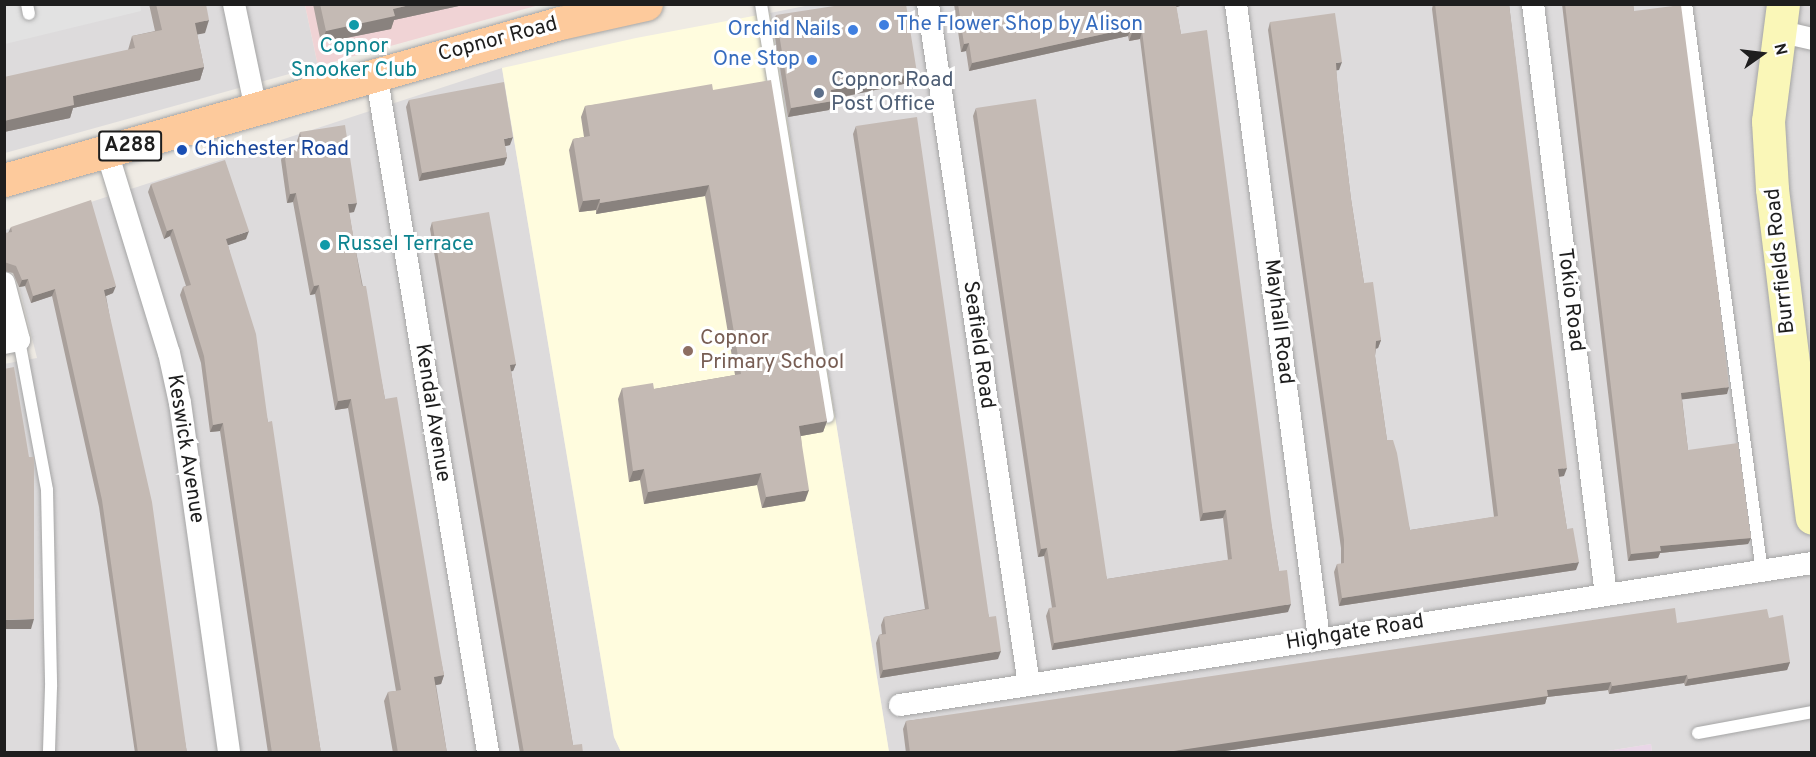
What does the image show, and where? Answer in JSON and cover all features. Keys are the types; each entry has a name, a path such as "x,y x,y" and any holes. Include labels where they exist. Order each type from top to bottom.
{"main road":[{"name":"Copnor Road","path":"4,180 376,74 558,14 646,4"}],"street":[{"path":"234,4 256,109"},
{"name":"Seafield Road","path":"928,4 1029,685"},
{"name":"Mayhall Road","path":"1236,4 1319,639"},
{"name":"Tokio Road","path":"1533,4 1606,595"},
{"path":"1780,18 1812,39"},
{"name":"Burrfields Road","path":"1780,18 1768,121 1772,189 1812,518"},
{"name":"Kendal Avenue","path":"376,74 488,753"},
{"name":"Keswick Avenue","path":"107,152 169,353 180,403 229,753"},
{"path":"4,283 12,341"},
{"name":"Highgate Road","path":"900,705 1812,563"}],"lane":[{"path":"761,4 828,417"},
{"path":"1686,4 1762,572"},
{"path":"12,341 47,490 51,687 49,753"},
{"path":"1698,733 1812,712"}],"shaded area":[{"path":"815,4 1811,5 1811,752 1652,752 1651,744 1601,752 889,752 770,13"},
{"path":"4,5 140,5 141,11 5,44"},
{"path":"5,5 305,5 318,66 5,153"},
{"path":"305,5 539,5 318,66"},
{"name":"Copnor Primary School","path":"770,13 889,752 621,752 614,737 502,68 636,38"},
{"path":"502,68 614,737 621,752 5,752 4,364 37,358 5,230"},
{"path":"1651,744 1652,752 1601,752"}],"building":[{"path":"156,4 206,4 209,20 195,23 204,67 73,96 74,105 4,121 4,77 135,48 132,36 162,30"},
{"path":"320,4 414,4 393,9 395,16 326,31"},
{"path":"847,4 906,4 917,73 831,90 833,101 791,108 776,15"},
{"path":"958,4 1176,4 1181,34 1207,30 1273,534 1279,571 1287,570 1291,604 1054,643 1049,608 1056,607 1047,548 1041,549 976,108 1036,99 1107,579 1232,559 1226,510 1203,513 1142,31 1132,33 1131,28 972,63 969,43 964,44"},
{"path":"1435,4 1509,4 1567,468 1558,469 1567,529 1573,528 1579,562 1342,598 1337,564 1344,563 1344,540 1270,22 1335,13 1342,62 1336,63 1338,91 1351,199 1364,283 1373,282 1381,340 1376,341 1375,356 1387,440 1393,440 1397,453 1410,530 1498,516"},
{"path":"1565,4 1633,4 1634,11 1681,5 1729,387 1681,393 1688,450 1738,443 1751,538 1660,546 1661,551 1631,554"},
{"path":"771,80 827,421 799,426 809,490 766,497 761,473 648,492 644,469 633,471 622,388 653,383 654,389 741,374 709,185 600,203 600,199 583,201 573,139 590,136 585,106 712,84 713,90"},
{"path":"504,82 513,137 504,139 507,157 422,173 409,100"},
{"path":"917,117 989,617 996,616 1001,651 883,670 879,635 886,634 884,617 929,609 856,126"},
{"path":"345,125 357,203 348,204 354,241 362,286 366,286 385,399 397,397 444,675 434,677 447,753 398,753 388,692 401,690 351,399 338,401 319,285 314,286 296,193 290,194 284,151 303,148 300,132"},
{"path":"225,160 249,231 226,239 256,334 268,422 272,421 321,753 272,753 223,423 213,425 204,356 183,287 191,285 173,229 167,231 151,184"},
{"path":"91,200 116,286 104,290 152,502 187,753 138,753 102,500 55,289 33,296 28,279 22,280 16,266 4,262 4,233 12,232 11,227"},
{"path":"489,212 516,364 510,365 573,745 582,744 583,753 524,753 432,222"},
{"path":"14,367 29,457 34,457 34,619 4,620 4,369"},
{"path":"1675,608 1677,623 1767,609 1769,618 1783,615 1790,662 1688,679 1687,675 1612,686 1611,682 1547,690 1548,696 1160,753 910,753 906,721"}],"place":[{"name":"Copnor Snooker Club","path":"354,25"},
{"name":"The Flower Shop by Alison","path":"884,25"},
{"name":"Orchid Nails","path":"853,30"},
{"name":"One Stop","path":"812,60"},
{"name":"Copnor Road Post Office","path":"819,93"},
{"name":"Chichester Road","path":"182,150"},
{"name":"Russel Terrace","path":"325,245"},
{"name":"Copnor Primary School","path":"688,351"}]}
